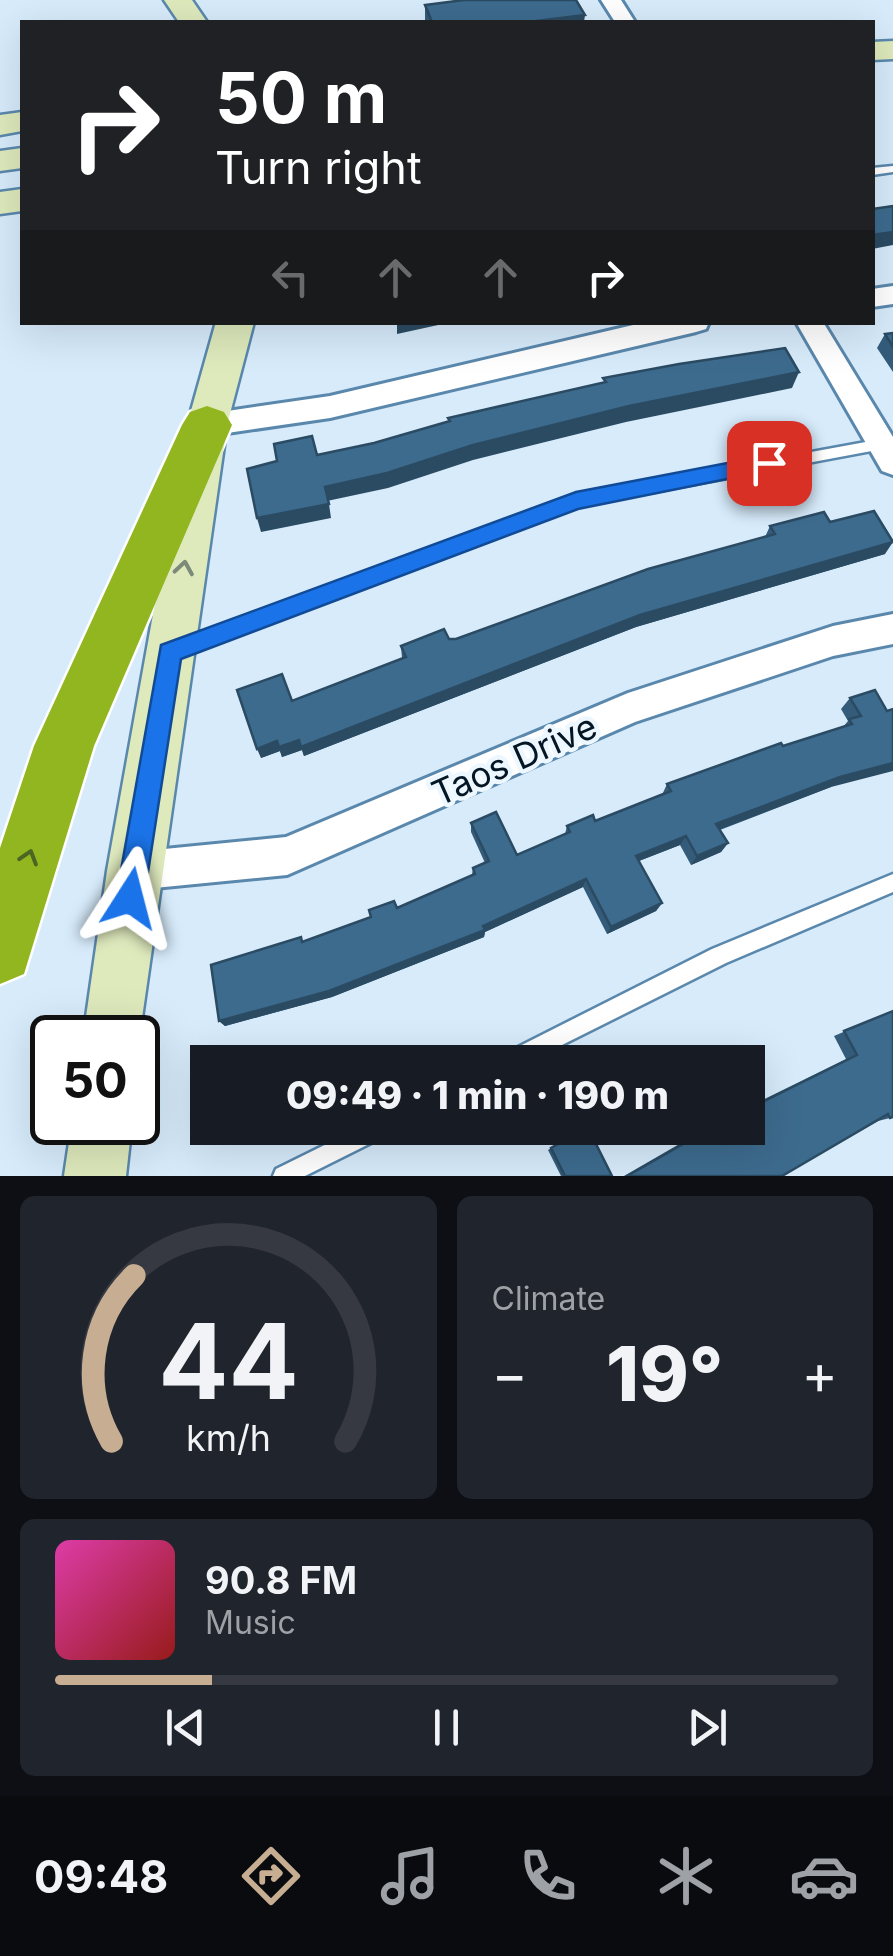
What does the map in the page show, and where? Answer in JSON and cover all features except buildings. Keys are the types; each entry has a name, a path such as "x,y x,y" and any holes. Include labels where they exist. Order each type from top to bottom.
{"highway":[{"path":"0,950 64,746 207,426"}],"main road":[{"path":"115,1015 134,871 207,426 234,325"},
{"path":"95,1176 99,1145"}],"street":[{"path":"207,426 287,418 473,371 682,325"},
{"path":"811,325 889,449"},
{"name":"Taos Drive","path":"134,871 287,856 628,709 833,641 893,629"}],"lane":[{"path":"170,653 576,501 889,449"},
{"path":"542,1045 720,956 893,882"},
{"path":"284,1176 346,1145"}],"route":[{"path":"130,898 170,653 576,501 769,463"}]}
